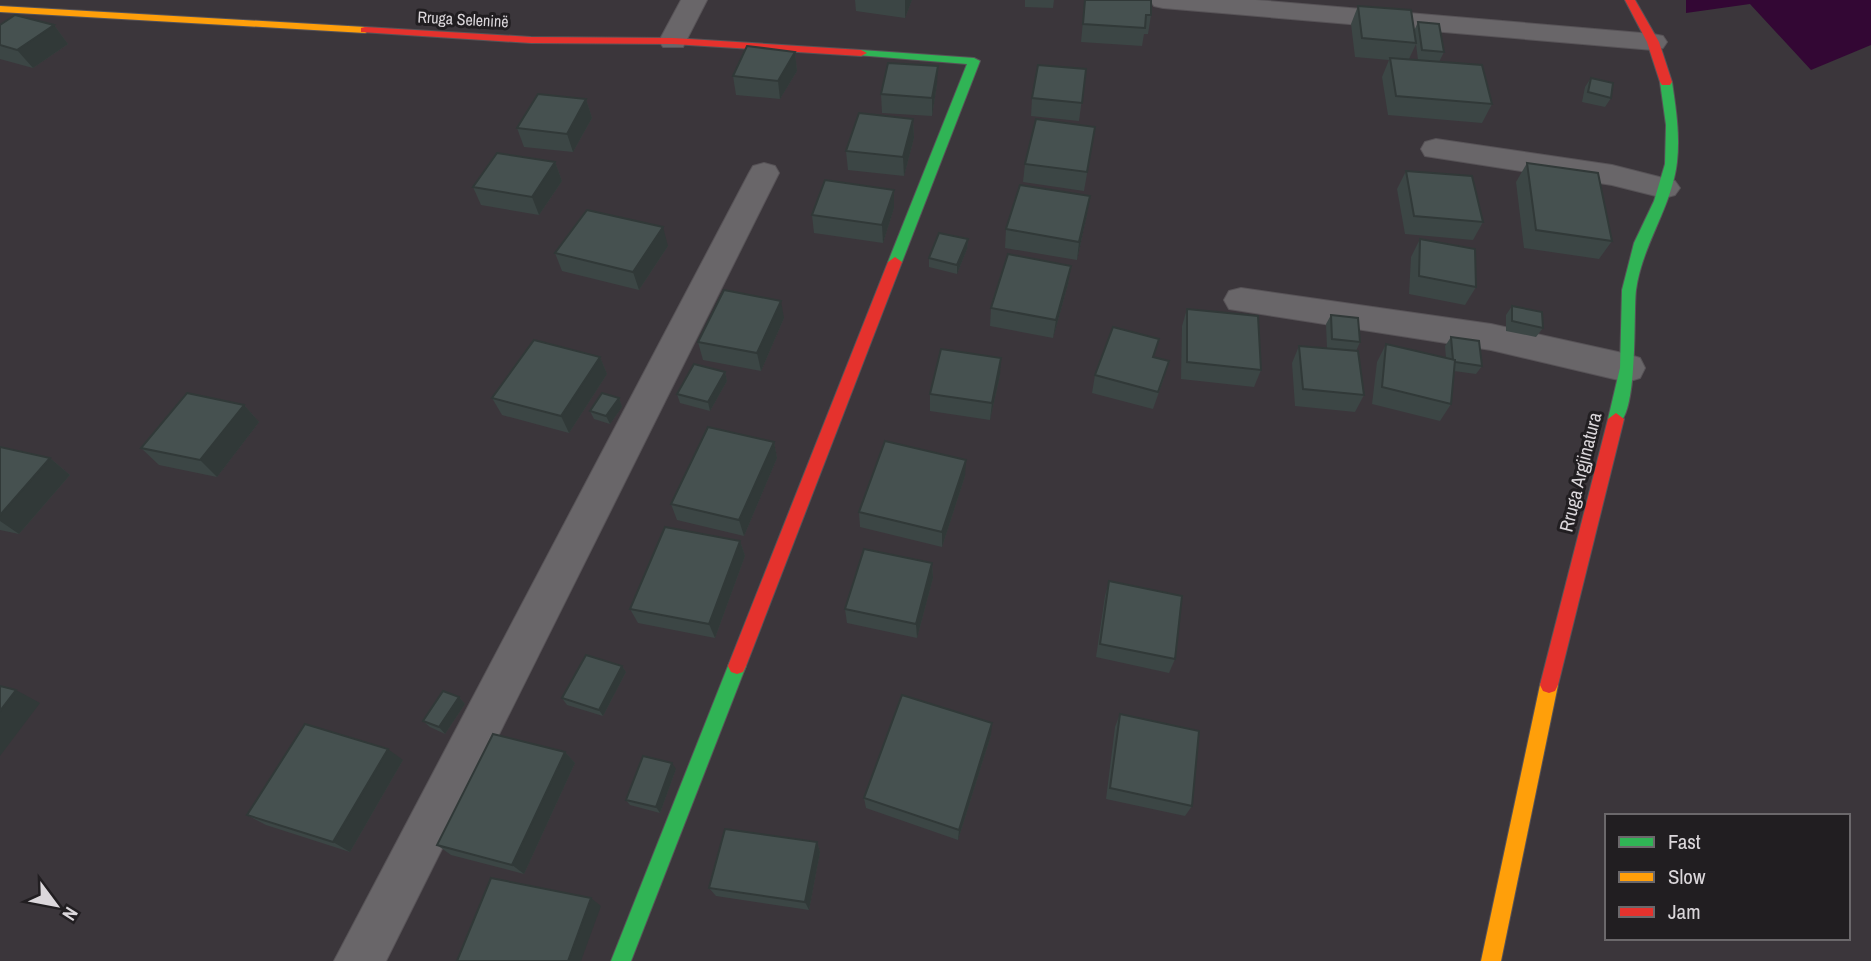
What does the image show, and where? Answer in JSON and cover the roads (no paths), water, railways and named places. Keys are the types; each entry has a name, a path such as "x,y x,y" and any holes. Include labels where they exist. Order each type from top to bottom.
{"street":[{"path":"673,41 694,0"},
{"path":"1163,0 1653,41"},
{"name":"Rruga Argjinatura","path":"1491,961 1557,646 1604,471 1627,368 1629,290 1641,243 1671,164 1672,125 1664,72 1653,41 1630,0"},
{"name":"Rruga Seleninë","path":"0,9 531,40 673,41 974,61 621,961"},
{"path":"1436,149 1612,175 1664,188"},
{"path":"359,961 764,173"},
{"path":"1241,300 1491,337 1627,368"}]}
